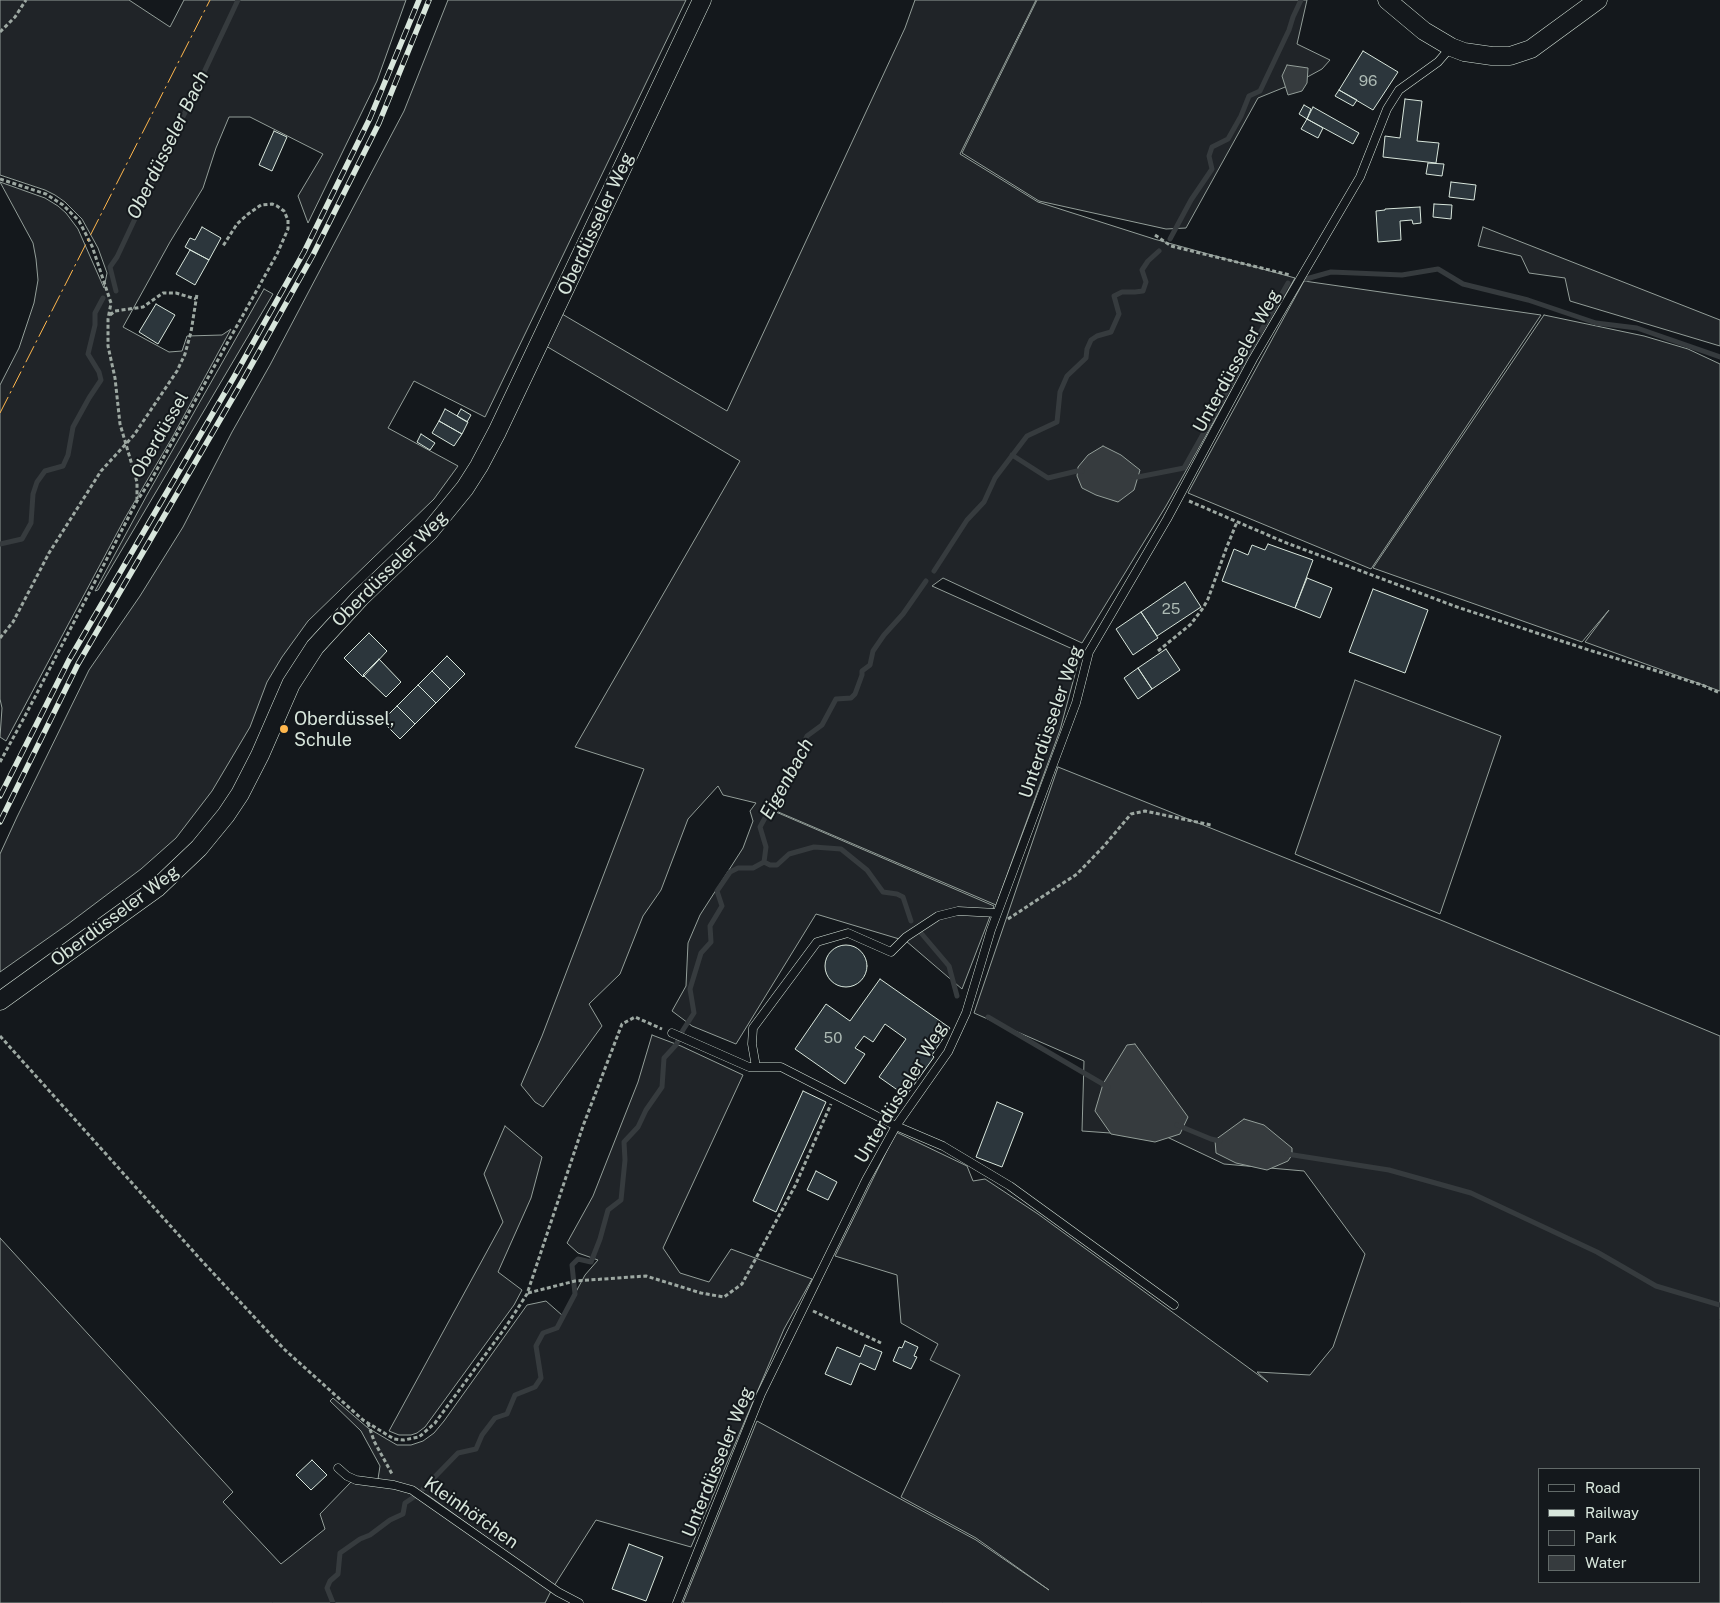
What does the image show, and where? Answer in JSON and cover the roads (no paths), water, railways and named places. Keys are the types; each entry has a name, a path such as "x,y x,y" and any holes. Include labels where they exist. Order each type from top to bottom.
{"street":[{"name":"Oberdüsseler Weg","path":"0,1001 157,888 200,848 222,821 240,794 260,755 291,684 315,647 360,598 429,532 464,488 498,432 702,0"},
{"path":"1387,0 1424,31 1451,47 1464,52 1492,56 1510,56 1531,49 1598,0"}],"lane":[{"name":"Unterdüsseler Weg","path":"677,1603 761,1394 866,1180 896,1126 948,1052 966,1012 997,912 1076,703 1090,652 1179,497 1253,360 1360,177 1387,109 1400,90 1438,62 1451,47"},
{"path":"756,1067 752,1044 753,1028 817,942 848,933 891,952 906,938 938,916 958,911 997,912"},
{"path":"672,1033 749,1067 781,1067 896,1126 943,1146 1010,1186 1174,1305"},
{"name":"Kleinhöfchen","path":"338,1468 347,1476 356,1480 412,1490 558,1592 579,1603"}],"water":[{"path":"1287,65 1308,68 1307,83 1302,91 1288,95 1282,76"},
{"path":"1103,446 1121,455 1140,470 1134,490 1118,502 1082,488 1077,476 1078,467 1088,455"},
{"path":"1135,1044 1188,1117 1180,1134 1155,1142 1111,1134 1095,1111 1103,1084 1127,1045"},
{"path":"1244,1119 1264,1125 1292,1148 1292,1155 1288,1161 1267,1170 1236,1163 1216,1153 1215,1140"}],"waterway":[{"name":"Oberdüsseler Bach","path":"116,291 110,267 117,257 238,0"},
{"name":"Eigenbach","path":"1170,239 1191,200 1212,169 1209,156 1212,147 1228,139 1241,116 1249,96 1260,91 1301,0"},
{"name":"Eigenbach","path":"934,571 967,520 984,502 995,478 1027,436 1057,422 1060,392 1067,376 1086,358 1091,340 1111,332 1119,314 1114,296 1122,292 1143,291 1146,282 1142,270 1148,261 1159,251"},
{"path":"1306,279 1331,272 1402,275 1438,269 1463,284 1528,300 1596,323 1637,328 1720,357"},
{"path":"1133,476 1138,477 1184,468 1288,283"},
{"name":"Oberdüsseler Bach","path":"0,544 22,539 31,523 33,494 37,482 45,471 63,466 68,455 73,427 101,380 99,372 88,354 95,325 95,313 103,298"},
{"path":"1012,455 1048,478 1082,471"},
{"name":"Eigenbach","path":"423,1489 458,1453 476,1449 482,1435 495,1418 507,1414 515,1395 535,1387 541,1378 536,1346 543,1333 557,1328 575,1294 572,1265 578,1259 591,1262 608,1210 621,1200 625,1160 624,1142 638,1127 646,1110 662,1087 664,1058 676,1045 694,1013 690,989 701,953 711,942 710,926 722,906 717,891 730,872 738,868 753,868 764,862 766,847 760,827 776,804 807,736 822,725 836,699 851,698 855,694 862,671 870,665 873,651 884,635 903,614 926,581"},
{"path":"764,862 770,865 777,865 789,854 814,847 841,849 867,870 883,892 903,897 911,921"},
{"path":"921,933 949,966 957,996"},
{"path":"988,1017 1108,1087"},
{"path":"1177,1125 1220,1141"},
{"path":"1287,1154 1389,1170 1471,1193 1597,1252 1656,1286 1720,1305"},
{"name":"Eigenbach","path":"333,1603 327,1588 330,1581 338,1574 340,1553 360,1539 370,1535 390,1520 403,1514 405,1503 414,1497"}],"railway":[{"path":"0,796 69,660 234,377 304,252 370,118 419,0"},
{"path":"0,822 78,664 242,382 313,255 379,123 429,0"}],"place":[{"name":"Oberdüssel, Schule","path":"284,729"}]}
